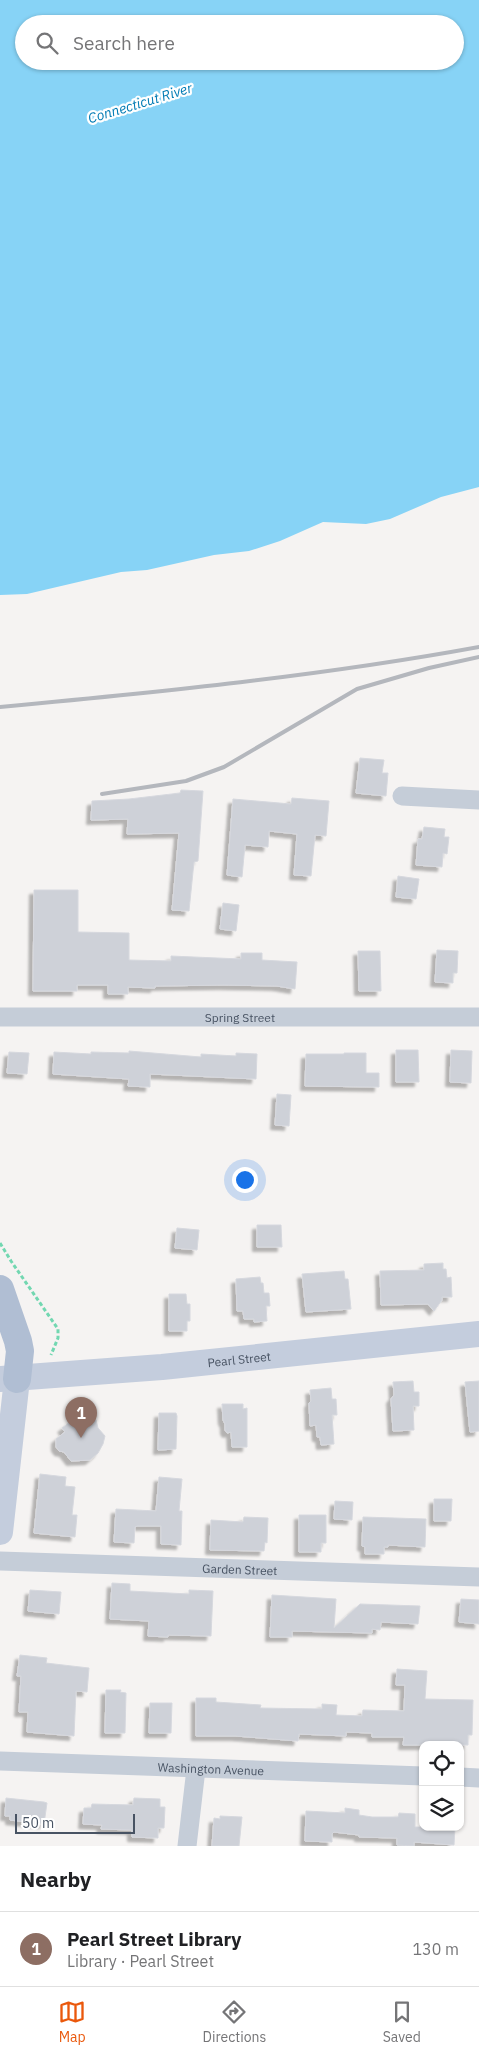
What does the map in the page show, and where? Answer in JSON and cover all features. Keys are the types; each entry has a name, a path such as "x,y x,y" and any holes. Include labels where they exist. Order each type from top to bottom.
{"main road":[{"path":"0,1289 20,1351 9,1379"}],"street":[{"path":"402,796 479,800"},
{"name":"Spring Street","path":"0,1017 479,1017"},
{"name":"Pearl Street","path":"9,1379 162,1367 479,1334"},
{"path":"0,1532 9,1379"},
{"name":"Garden Street","path":"0,1561 479,1577"},
{"name":"Washington Avenue","path":"0,1761 419,1776"},
{"path":"186,1846 196,1769"},
{"path":"464,1777 479,1778"}],"path":[{"path":"0,1243 10,1261 58,1329 58,1338 50,1358"}],"water":[{"name":"Connecticut River","path":"0,0 479,0 479,487 441,497 390,519 366,524 323,522 280,541 249,551 214,555 147,570 121,572 27,594 0,595"}],"building":[{"path":"360,758 384,760 382,773 388,773 386,796 356,793"},
{"path":"181,790 203,791 198,861 194,862 189,911 172,910 179,833 127,834 128,819 91,820 92,801 180,793"},
{"path":"292,798 329,801 326,836 315,835 311,876 294,875 297,834 269,831 268,847 245,845 242,877 227,875 233,799 291,804"},
{"path":"424,827 445,829 444,837 449,837 447,854 443,853 442,867 416,865 418,839 422,839"},
{"path":"398,876 419,879 416,899 396,897"},
{"path":"34,890 78,890 78,932 129,933 129,960 171,961 171,956 241,959 241,953 262,953 262,960 297,962 295,989 277,986 155,986 155,988 128,987 128,994 108,994 108,985 77,985 77,991 33,991"},
{"path":"223,903 239,905 236,931 220,929"},
{"path":"437,950 458,951 457,973 453,973 453,983 435,982"},
{"path":"358,951 380,951 381,991 359,991"},
{"path":"396,1050 418,1050 419,1082 396,1082"},
{"path":"451,1050 472,1051 471,1083 450,1082"},
{"path":"129,1051 201,1057 201,1054 236,1056 236,1053 257,1054 256,1079 150,1074 150,1087 128,1086 129,1079 53,1074 54,1052 91,1054 91,1052 129,1053"},
{"path":"9,1052 29,1053 27,1074 7,1073"},
{"path":"366,1053 366,1073 379,1073 379,1087 305,1086 306,1054"},
{"path":"277,1094 291,1095 289,1126 275,1125"},
{"path":"257,1225 281,1225 282,1247 257,1247"},
{"path":"177,1228 199,1230 197,1250 175,1248"},
{"path":"443,1263 443,1269 446,1269 447,1278 451,1277 452,1297 442,1297 434,1311 428,1304 381,1305 380,1271 424,1270 424,1264"},
{"path":"344,1271 345,1279 348,1279 351,1309 306,1312 302,1274"},
{"path":"260,1277 264,1293 269,1293 270,1306 266,1306 267,1321 254,1322 254,1319 244,1319 243,1311 237,1311 236,1279"},
{"path":"169,1294 186,1294 187,1304 190,1304 190,1321 187,1321 187,1331 169,1331"},
{"path":"413,1381 414,1392 419,1392 419,1406 413,1406 414,1430 393,1431 391,1399 394,1395 393,1382"},
{"path":"479,1381 479,1431 470,1432 465,1382"},
{"path":"331,1388 332,1399 336,1399 337,1415 332,1415 334,1444 321,1445 320,1437 317,1437 316,1425 310,1426 310,1390"},
{"path":"222,1404 243,1404 243,1409 247,1408 247,1447 232,1447 231,1432 227,1433 225,1430"},
{"path":"159,1413 176,1413 176,1449 158,1450"},
{"path":"87,1416 96,1420 98,1428 105,1436 103,1444 98,1453 90,1460 71,1461 64,1452 59,1451 56,1447 56,1439 65,1432 62,1428 74,1419 77,1423"},
{"path":"40,1474 66,1477 65,1486 75,1487 72,1515 77,1515 75,1537 34,1533"},
{"path":"159,1477 182,1479 179,1511 182,1511 181,1545 161,1544 161,1526 137,1526 135,1527 134,1543 114,1542 116,1509 156,1511"},
{"path":"434,1499 452,1499 451,1521 434,1521"},
{"path":"335,1501 353,1502 352,1520 334,1519"},
{"path":"299,1515 326,1515 326,1543 321,1543 321,1552 299,1552"},
{"path":"244,1517 268,1518 267,1543 265,1542 264,1551 210,1550 211,1520 243,1522"},
{"path":"363,1517 426,1519 425,1547 388,1545 388,1547 384,1547 384,1554 365,1554 365,1547 362,1546"},
{"path":"112,1583 130,1584 130,1591 189,1594 189,1590 213,1591 211,1636 148,1636 149,1621 110,1619"},
{"path":"30,1590 61,1592 59,1614 28,1611"},
{"path":"272,1595 336,1599 334,1628 360,1604 420,1606 418,1624 381,1622 380,1630 372,1629 372,1633 292,1631 292,1637 270,1637"},
{"path":"461,1599 479,1600 479,1624 459,1622"},
{"path":"20,1655 47,1658 46,1663 89,1668 87,1692 76,1691 74,1736 27,1732 28,1712 19,1712 21,1676 17,1676"},
{"path":"397,1669 427,1671 425,1699 473,1700 472,1735 468,1735 468,1745 464,1745 464,1741 419,1741 419,1745 403,1745 404,1737 372,1737 372,1733 346,1732 346,1736 299,1734 298,1741 236,1736 196,1736 196,1698 216,1698 216,1702 261,1705 260,1708 322,1709 322,1704 337,1705 336,1715 362,1716 363,1710 404,1711 405,1685 396,1685"},
{"path":"106,1690 121,1690 120,1692 126,1693 125,1733 105,1733"},
{"path":"150,1703 172,1703 171,1733 149,1733"},
{"path":"6,1798 47,1803 44,1824 10,1820 10,1816 5,1816"},
{"path":"134,1798 160,1799 160,1807 165,1807 164,1828 158,1828 158,1838 132,1837 132,1830 101,1829 102,1825 83,1824 84,1808 91,1808 92,1804 133,1805"},
{"path":"345,1808 359,1810 359,1815 372,1817 398,1817 399,1813 415,1814 415,1827 419,1827 419,1831 455,1831 454,1845 414,1842 414,1846 397,1845 397,1838 359,1837 359,1835 334,1832 332,1834 332,1842 305,1841 306,1811 345,1813"},
{"path":"220,1816 242,1817 239,1846 212,1846 214,1818 220,1819"}],"railway":[{"path":"0,707 300,675 479,647"},
{"path":"102,794 186,781 224,767 357,689 429,668 479,657"}],"place":[{"name":"Pearl Street Library","path":"81,1438"}]}
